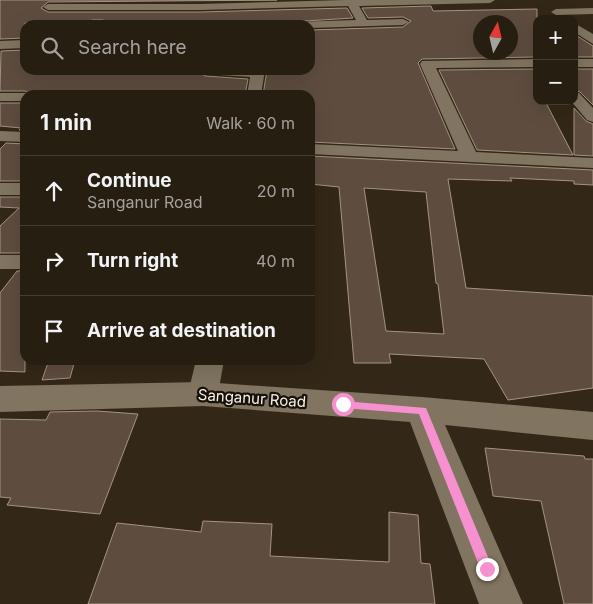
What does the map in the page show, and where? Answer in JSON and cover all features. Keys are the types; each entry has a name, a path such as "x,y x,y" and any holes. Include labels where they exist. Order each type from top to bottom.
{"main road":[{"name":"Sanganur Road","path":"0,399 203,394 422,410 593,426"},
{"path":"422,410 501,604"}],"street":[{"path":"223,0 254,19"},
{"path":"48,7 235,6 490,0"},
{"path":"350,2 363,23"},
{"path":"556,12 593,11"},
{"path":"315,24 402,22"},
{"path":"578,29 593,40"},
{"path":"0,45 20,44"},
{"path":"469,155 426,64 533,63"},
{"path":"578,63 593,63"},
{"path":"255,90 256,75"},
{"path":"0,97 20,97"},
{"path":"583,102 593,117"},
{"path":"0,136 20,137"},
{"path":"315,149 469,155 593,163"},
{"path":"0,189 20,189"},
{"path":"0,262 20,262"},
{"path":"203,394 209,365"}],"building":[{"path":"0,0 277,0 48,2 41,8 48,12 200,12 347,8 353,18 315,20 20,20 20,38 0,39"},
{"path":"431,6 433,11 537,9 537,15 533,15 533,57 518,57 518,15 473,15 473,58 422,59 418,63 455,149 315,142 315,90 264,90 266,75 315,75 315,30 403,27 411,21 403,17 368,18 362,8"},
{"path":"578,37 593,46 593,57 578,57"},
{"path":"20,50 20,75 204,75 248,79 246,90 0,91 1,51"},
{"path":"533,69 533,105 547,105 573,155 477,150 439,70"},
{"path":"578,69 593,69 593,105 578,91"},
{"path":"0,103 20,103 20,128 0,126"},
{"path":"574,108 586,121 593,124 593,156 574,155"},
{"path":"6,143 20,144 20,181 0,181 0,149"},
{"path":"315,156 593,170 593,185 574,184 574,181 510,178 512,181 448,179 466,288 593,296 593,388 508,400 484,359 389,354 391,363 354,363 339,187 315,185","holes":["364,188 426,192 436,283 438,284 444,334 386,331"]},
{"path":"0,197 20,197 20,253 0,253 0,226 19,208 0,207"},
{"path":"17,271 20,271 20,365 25,365 25,372 0,371 0,293"},
{"path":"47,365 74,365 70,378 42,380"},
{"path":"97,411 138,414 100,514 7,505 11,498 0,497 0,419 46,420 50,412"},
{"path":"485,448 584,456 585,459 593,459 593,604 564,604 541,501 493,496"},
{"path":"389,512 418,515 421,563 430,564 435,604 88,604 117,523 201,532 203,521 272,524 270,556 389,562"}],"route":[{"path":"343,404 422,410 487,569"}]}
